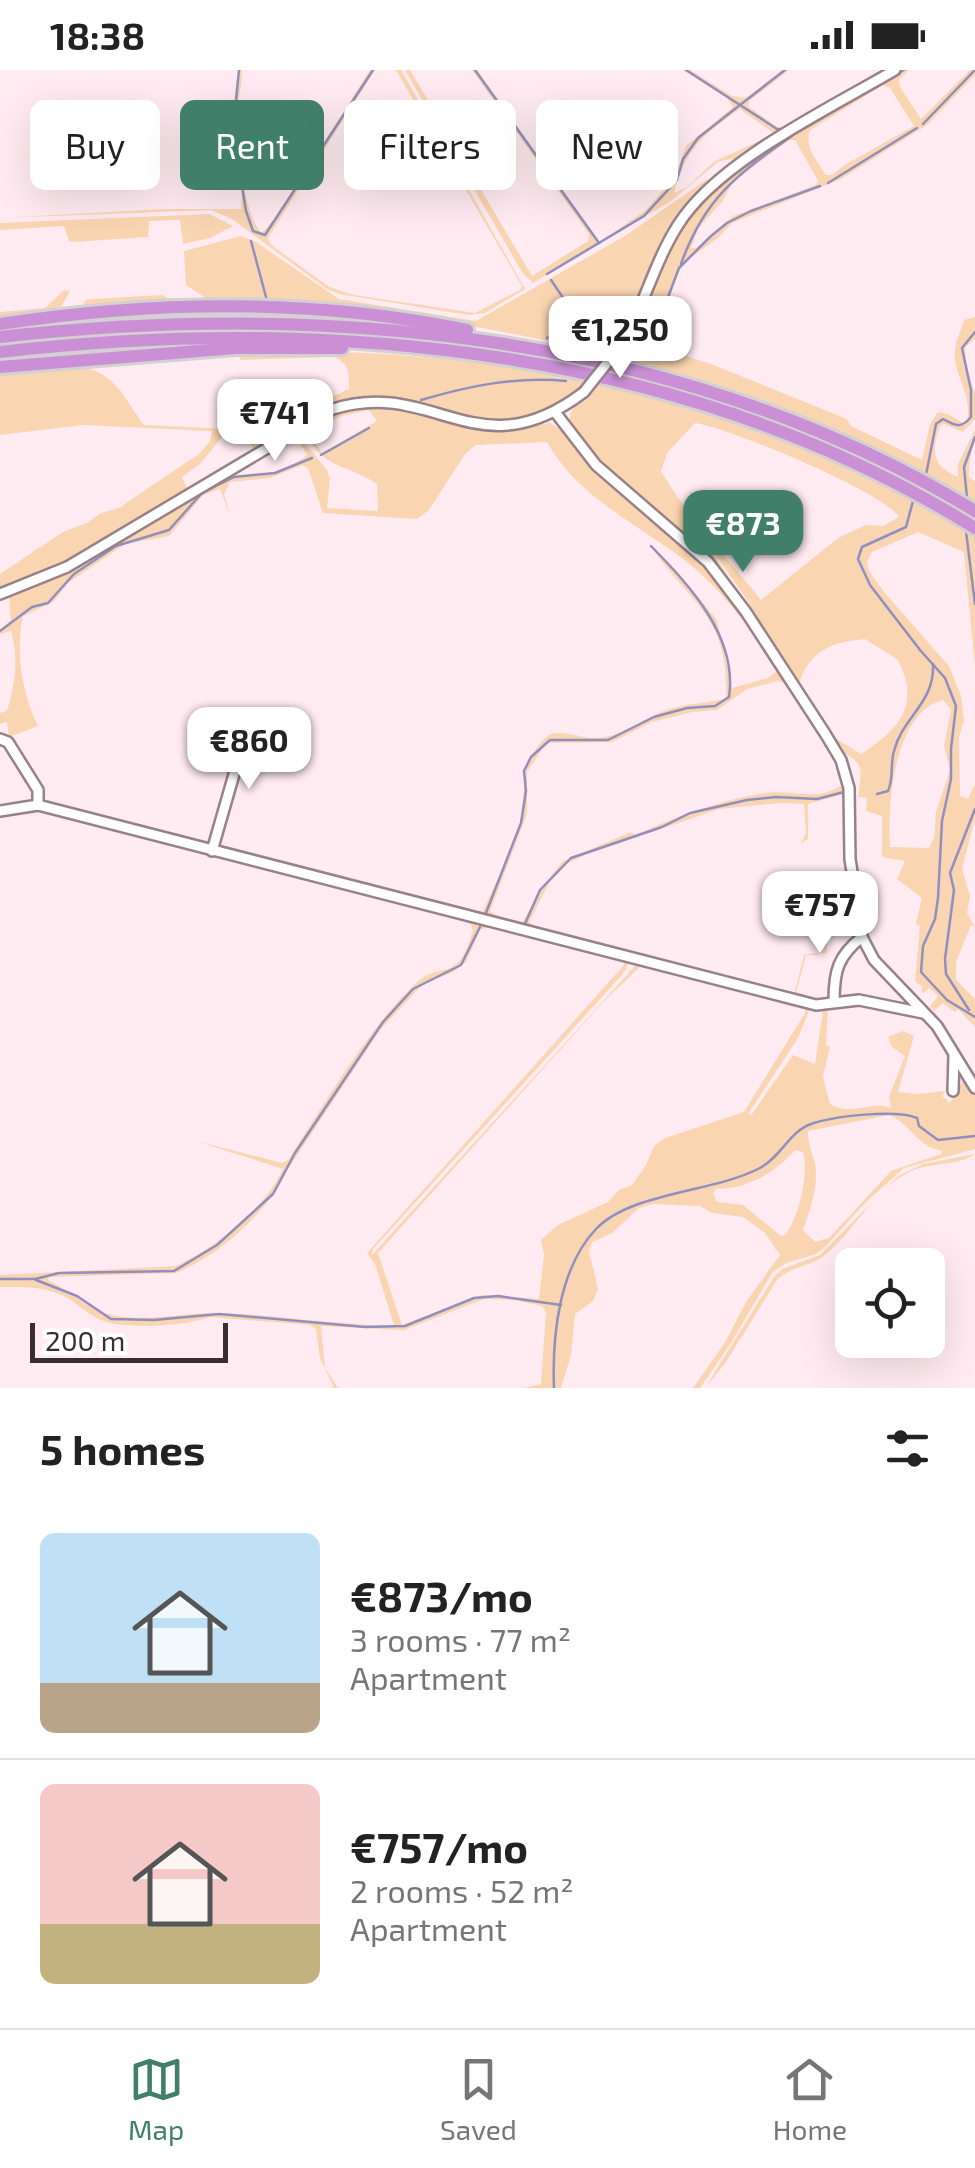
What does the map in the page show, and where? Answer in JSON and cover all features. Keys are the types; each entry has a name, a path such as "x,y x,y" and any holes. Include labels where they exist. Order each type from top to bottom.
{"highway":[{"path":"0,324 59,314 155,306 296,307 417,321 508,339 542,350"},
{"path":"0,337 125,326 256,322 392,330 542,350 634,370 759,409 891,466 975,511"},
{"path":"0,352 128,339 240,337 322,339 436,349 539,364 693,401 819,448 975,528"},
{"path":"0,367 236,348 436,349"}],"street":[{"path":"0,594 67,566 333,410 355,403 394,403 466,423 502,427 555,412 584,392 607,367 623,343 677,226 708,188 736,165 895,70"},
{"path":"555,412 596,466 708,562 746,612 841,760 849,788 850,859 853,878 861,892 862,937 874,960 937,1026 975,1088"},
{"path":"212,851 249,722"},
{"path":"0,739 8,742 38,790 38,805"},
{"path":"0,811 38,805 816,1005 858,1000 923,1013"},
{"path":"834,1001 838,962 862,937"},
{"path":"953,1091 954,1052"}],"shaded area":[{"path":"238,70 242,70 239,100 234,100"},
{"path":"370,70 375,70 356,100 351,100"},
{"path":"396,70 401,70 418,100 414,100"},
{"path":"405,70 410,70 428,100 422,100"},
{"path":"472,70 477,70 498,100 493,100"},
{"path":"683,70 690,70 732,96 746,98 782,70 789,70 749,101 749,107 781,130 889,70 740,157 718,162 671,201 533,283 522,272 475,190 481,190 532,276 588,241 589,234 558,190 563,190 600,242 646,210 663,190 675,190 674,193 687,187 715,161 775,134 740,109 697,144 678,182 678,168 686,146 733,107 727,98"},
{"path":"899,70 909,70 899,80 900,87 921,119 970,70 975,70 975,75 927,125 841,179 732,223 682,264 651,345 711,364 847,419 851,426 922,460 930,424 938,412 966,425 967,400 955,350 964,320 975,317 975,339 965,347 966,367 975,394 975,419 963,432 940,426 935,451 943,468 958,477 958,464 975,430 969,477 975,481 975,502 886,456 794,416 700,382 603,354 505,332 405,316 306,304 206,298 186,285 184,251 241,236 256,242 339,299 476,321 625,236 709,178 670,229 620,341 627,345 672,243 714,188 770,148","holes":["883,85 890,88 914,126 826,175 810,148 810,130","789,140 795,140 818,181 816,185 733,216 696,248 691,248 699,227 722,202 732,183"]},
{"path":"344,111 344,119 324,150 324,142"},
{"path":"516,125 536,153 536,160 516,132"},
{"path":"245,190 251,215 262,233 294,190 299,190 268,238 270,244 329,287 354,295 475,313 522,286 469,190 525,289 485,313 469,315 339,294 327,289 232,219 211,210 0,218 165,209 241,209"},
{"path":"209,214 233,226 210,238 183,244 180,220 149,221 148,237 73,242 64,226 0,230 0,223"},
{"path":"64,290 70,291 61,307 0,319 0,312 45,308"},
{"path":"162,295 172,300 82,307 86,300"},
{"path":"138,310 329,312 417,327 314,318 209,316 104,320 0,331 0,327"},
{"path":"228,327 375,333 484,346 503,352 343,336 240,332 120,336 0,347 0,342 32,338"},
{"path":"269,344 0,363 0,359 100,349"},
{"path":"342,352 437,358 532,371 625,390 716,416 805,448 892,488 975,535 975,666 964,552 918,532 872,552 867,562 884,592 949,666 961,696 964,720 959,738 960,796 968,799 975,784 975,818 962,869 970,896 967,913 975,927 971,925 956,962 956,980 975,999 975,1027 958,1009 955,1012 943,1003 934,1011 930,1006 938,996 929,988 924,993 915,981 920,926 916,924 922,898 897,879 905,861 882,857 882,816 866,811 867,798 858,797 861,773 857,763 838,750 750,612 750,604 702,536 682,518 737,590 691,538 612,475 573,431 572,411 586,396 581,388 541,413 503,422 469,419 396,399 352,398 327,406 253,448 238,426 288,417 349,389 348,374 346,366 334,357 240,360 241,355","holes":["695,423 738,436 836,477 899,517 883,526 866,525 838,538 761,600 661,471 667,453","865,639 898,660 907,690 906,703 895,726 861,754 830,735 799,683 809,663 823,650","943,700 951,709 944,746 950,770 936,812 934,838 929,848 890,847 890,808 897,762 904,740 927,708"]},
{"path":"541,357 655,381 765,417 872,463 975,517 975,521 865,463 712,402"},
{"path":"74,364 109,379 144,425 231,429 237,438 222,437 200,464 182,477 188,490 76,558 0,591 0,574 63,532 119,508 200,453 210,441 212,431 82,425 0,435 0,370"},
{"path":"361,407 393,410 486,431 550,423 596,472 704,565 779,663 829,747 785,683 778,681 747,689 717,710 652,722 612,742 546,743 527,772 527,814 490,911 504,920 522,923 542,887 563,861 631,832 635,835 748,796 832,790 842,785 835,759 847,793 808,804 808,839 801,843 806,833 804,804 719,809 568,863 550,881 529,922 541,931 794,995 804,955 824,949 839,885 793,879 786,867 793,877 842,883 826,953 806,956 796,992 823,1001 787,996 295,870 296,865 481,915 518,831 526,771 545,738 556,733 606,737 658,713 726,699 726,671 714,629 650,545 717,620 732,688 768,678 777,671 745,622 705,578 588,491 547,442 475,445 429,510 417,519 323,513 308,468 302,465 270,478 230,482 224,494 231,518 220,489 203,495 169,536 125,544 68,583 53,602 23,616 22,672 38,726 9,737 7,722 0,724 0,713 7,711 10,701 15,651 11,631 0,634 11,620 9,596 0,598 43,583 75,566 297,434 327,470 327,508 378,511 377,484 330,461 322,455 307,436 322,453 377,421 369,410 342,416 316,428 317,422","holes":["291,439 299,442 307,455 299,461 270,473 228,476"]},
{"path":"35,808 627,959 621,976 373,1249 372,1255 637,964 642,965 604,1001 378,1253 402,1325 482,1295 539,1299 544,1255 541,1240 558,1225 608,1202 619,1190 632,1185 654,1146 665,1138 744,1112 806,1006 695,978 811,1006 798,1038 748,1114 752,1114 793,1055 815,1064 823,1011 820,1006 828,1006 826,1045 830,1047 823,1077 830,1104 845,1109 891,1108 889,1097 905,1056 892,1047 888,1037 903,1031 914,1036 898,1092 945,1091 942,1096 950,1103 965,1077 975,1095 975,1149 904,1168 824,1248 772,1273 700,1388 693,1388 780,1255 765,1233 743,1217 712,1213 700,1206 653,1204 639,1208 612,1233 592,1242 589,1251 598,1289 593,1301 575,1314 571,1355 561,1388 524,1388 541,1384 546,1312 542,1306 515,1300 484,1299 404,1330 321,1326 325,1368 338,1388 334,1388 320,1358 316,1329 310,1325 210,1317 171,1325 125,1325 101,1320 53,1292 0,1287 0,1275 176,1266 223,1238 264,1199 283,1169 196,1141 282,1163 288,1160 347,1068 397,1003 425,977 455,966 461,959 473,931 471,924","holes":["488,927 624,965 367,1253 375,1264 394,1325 216,1313 121,1317 95,1309 48,1280 176,1273 225,1244 268,1201 380,1030 422,985 466,962 480,930","889,1115 919,1140 943,1151 891,1171 829,1238 815,1242 803,1230 816,1181 808,1131","795,1150 803,1152 805,1172 798,1207 785,1235 781,1236 743,1205 717,1202 713,1194 716,1189 749,1183"]},
{"path":"975,1154 909,1172 885,1189 898,1176 923,1164"},
{"path":"879,1195 825,1255 777,1280 726,1362 705,1388 774,1277 782,1269 820,1255"}],"waterway":[{"path":"239,70 233,132 246,211 253,231 265,235 373,70"},
{"path":"475,70 599,243"},
{"path":"547,274 644,216 677,180 683,159 698,138 740,105 686,70"},
{"path":"784,129 777,129 740,105 785,70"},
{"path":"860,85 884,70"},
{"path":"890,78 904,70"},
{"path":"923,124 975,70"},
{"path":"800,131 884,82"},
{"path":"828,183 917,128"},
{"path":"681,264 700,222 724,190 792,136"},
{"path":"650,345 679,268 711,236 751,211 820,186"},
{"path":"251,241 266,297"},
{"path":"547,338 574,314 551,280"},
{"path":"562,327 608,353 639,358 646,352"},
{"path":"926,475 936,424 943,419 961,425 971,417 971,390 962,348 975,332"},
{"path":"421,400 493,383 566,381"},
{"path":"321,455 369,428"},
{"path":"967,498 964,467 975,437"},
{"path":"0,631 32,607 48,603 74,574 116,546 169,530 202,493 234,477 275,473 312,458"},
{"path":"913,501 906,527 862,547 858,559 870,585 945,678 956,706 951,779 942,821 938,898 935,919 923,946 921,972 947,1000 975,1017"},
{"path":"966,531 975,604"},
{"path":"484,918 521,823 526,791 524,771 531,757 550,740 608,740 654,717 687,708 715,706 729,697 730,675 719,633 681,578 651,546"},
{"path":"877,794 888,791 898,739 929,689 933,664"},
{"path":"524,926 540,890 571,858 662,827 690,813 747,800 817,799 846,794"},
{"path":"969,1010 946,974 945,959 954,890 950,873 975,809"},
{"path":"0,1279 35,1279 59,1273 174,1271 217,1245 273,1194 295,1153 383,1022 413,989 461,965 481,925"},
{"path":"554,1388 557,1325 566,1283 583,1245 611,1217 651,1200 760,1168 797,1132 821,1121 907,1115 917,1118 919,1126 938,1140 975,1136"},
{"path":"36,1280 77,1296 111,1319 219,1314 365,1327 405,1326 474,1298 498,1296 561,1305"}]}
